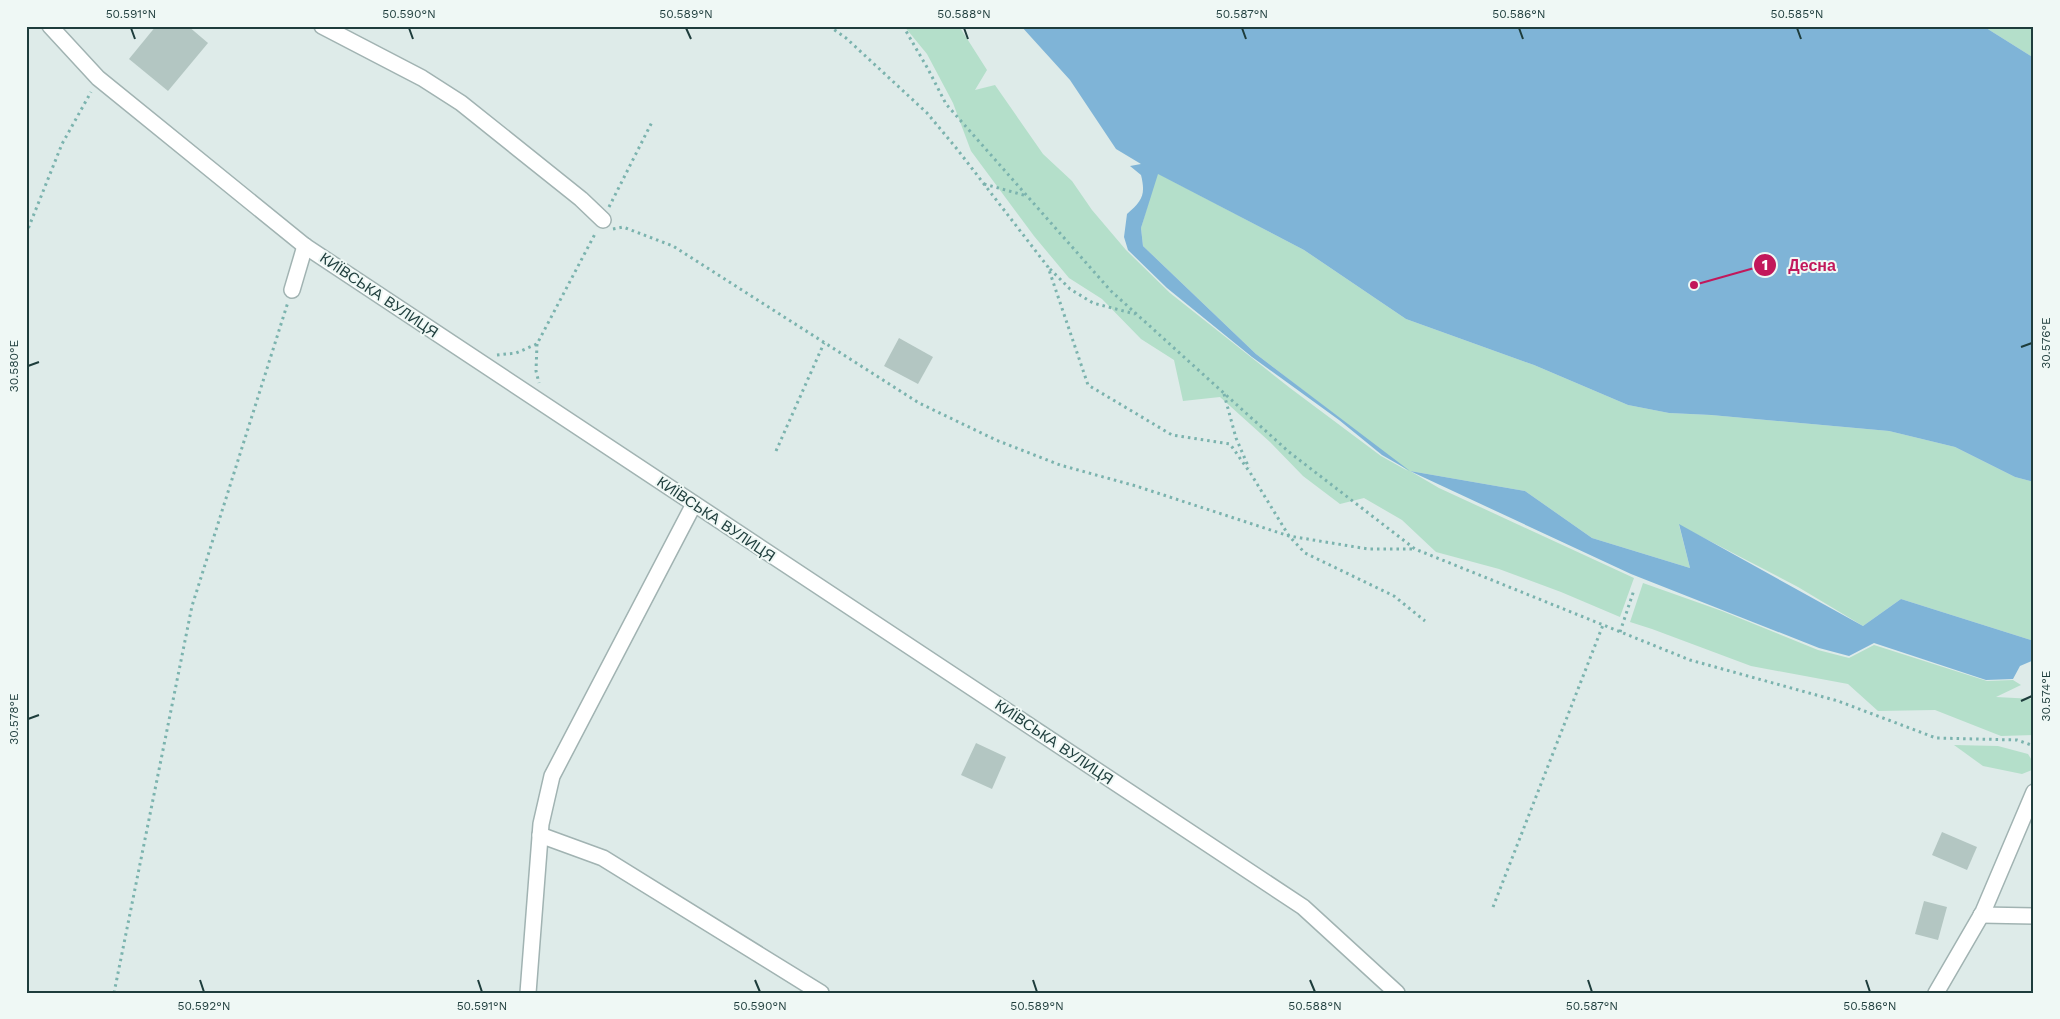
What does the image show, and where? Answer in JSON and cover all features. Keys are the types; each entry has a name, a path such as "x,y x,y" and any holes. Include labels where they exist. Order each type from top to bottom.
{"street":[{"name":"КИЇВСЬКА ВУЛИЦЯ","path":"50,26 98,78 306,246 1303,907 1397,993"},
{"path":"322,26 422,78 461,103 581,199 600,226"},
{"path":"292,290 306,246"},
{"path":"528,993 540,835 552,776 694,504"},
{"path":"1936,993 1981,915 2034,792"},
{"path":"540,835 604,858 821,993"},
{"path":"1981,915 2034,916"}],"path":[{"path":"829,26 846,38 927,113 1048,267 1070,289 1093,303 1136,314"},
{"path":"902,26 928,68 946,104 1110,291 1289,452 1416,549 1690,660 1838,701 1936,738 2017,740 2034,746"},
{"path":"26,234 62,144 98,78"},
{"path":"546,406 536,371 537,344 600,226 652,122"},
{"path":"984,184 1027,196"},
{"path":"600,226 623,227 672,246 919,403 996,440 1060,465 1136,486 1289,536 1368,550 1416,549"},
{"path":"1048,267 1088,385 1172,435 1230,444 1252,474 1289,536 1305,553 1394,596 1425,621"},
{"path":"114,993 192,606 292,290"},
{"path":"776,451 824,343"},
{"path":"473,357 516,353 537,344"},
{"path":"1224,393 1236,438 1252,474"},
{"path":"1620,632 1634,590"},
{"path":"1493,907 1603,625"}],"green space":[{"path":"904,26 959,26 987,70 975,90 995,85 1043,154 1072,181 1092,210 1126,250 1170,293 1290,388 1381,456 1408,471 1256,354 1143,246 1141,228 1157,173 1304,250 1406,319 1534,365 1628,405 1669,413 1889,431 1955,447 2015,477 2034,482 2034,641 1901,599 1863,626 1798,587 1679,525 1690,568 1592,538 1525,491 1410,471 1439,488 1634,578 1620,617 1499,569 1436,552 1402,520 1364,498 1340,504 1303,476 1270,442 1220,397 1183,401 1174,360 1141,339 1102,299 1069,278 1034,236 971,151 953,103 927,54"},
{"path":"1983,26 2034,26 2034,58"},
{"path":"1643,583 1722,611 1818,650 1849,658 1874,645 1987,681 2013,680 2021,685 1996,697 2034,699 2034,735 2001,736 1935,710 1878,711 1848,684 1751,666 1630,622"},
{"path":"1954,745 1998,746 2028,754 2033,762 2032,770 2022,774 1983,766"}],"water":[{"path":"1021,26 1983,26 2034,58 2034,482 2015,477 1955,447 1889,431 1669,413 1628,405 1534,365 1406,319 1304,250 1158,174 1141,228 1143,246 1256,354 1410,471 1382,455 1339,420 1252,357 1167,288 1128,250 1124,237 1127,214 1136,205 1143,193 1141,175 1130,166 1141,164 1116,149 1070,80"},
{"path":"1410,471 1525,491 1592,538 1690,568 1679,524 1863,626 1901,599 2034,641 2034,660 2020,666 2013,679 1986,680 1874,643 1849,656 1819,648 1631,574"}],"building":[{"path":"156,26 188,26 208,43 168,91 129,59"},
{"path":"899,338 933,357 918,384 884,366"},
{"path":"976,743 1006,757 992,789 961,775"},
{"path":"1942,832 1977,847 1967,870 1932,855"},
{"path":"1924,901 1947,907 1938,940 1915,934"}],"place":[{"name":"Десна","path":"1694,285"}]}
